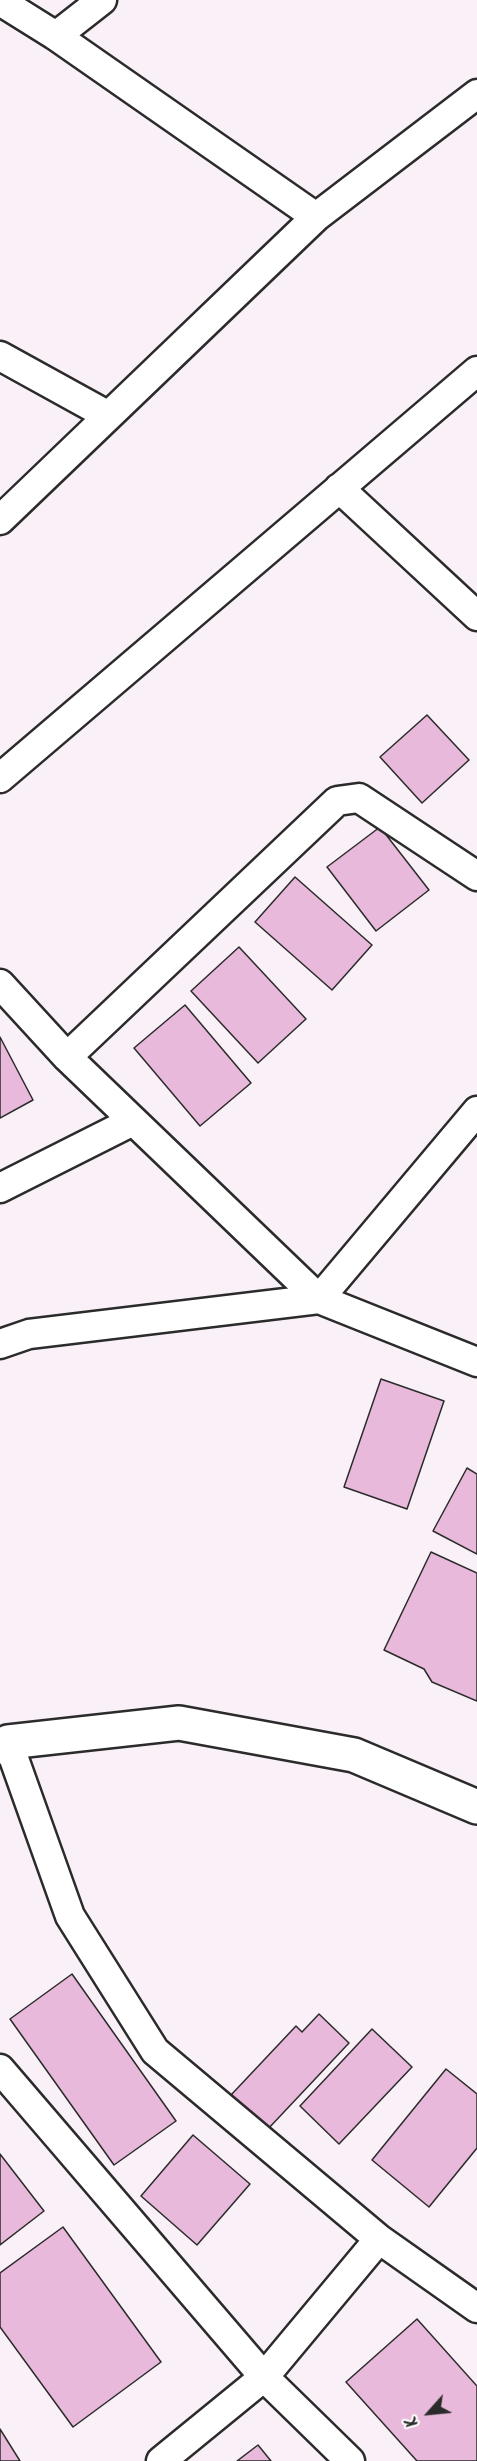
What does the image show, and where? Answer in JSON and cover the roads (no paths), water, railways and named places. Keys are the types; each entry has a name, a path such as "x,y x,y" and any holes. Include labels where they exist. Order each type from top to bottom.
{"street":[{"path":"56,36 102,0"},
{"path":"0,1 56,36 316,217"},
{"path":"0,520 316,217 477,94"},
{"path":"0,356 107,415"},
{"path":"0,778 477,371"},
{"path":"339,488 477,616"},
{"path":"67,1057 337,801 359,798 477,876"},
{"path":"0,984 67,1057 320,1299 477,1362"},
{"path":"0,1344 29,1334 320,1299 477,1111"},
{"path":"0,1188 133,1121"},
{"path":"477,1807 354,1755 179,1723 4,1744 70,1916 155,2050 379,2239 477,2308"},
{"path":"0,2069 264,2377 350,2461"},
{"path":"161,2461 264,2377 379,2239"}]}
